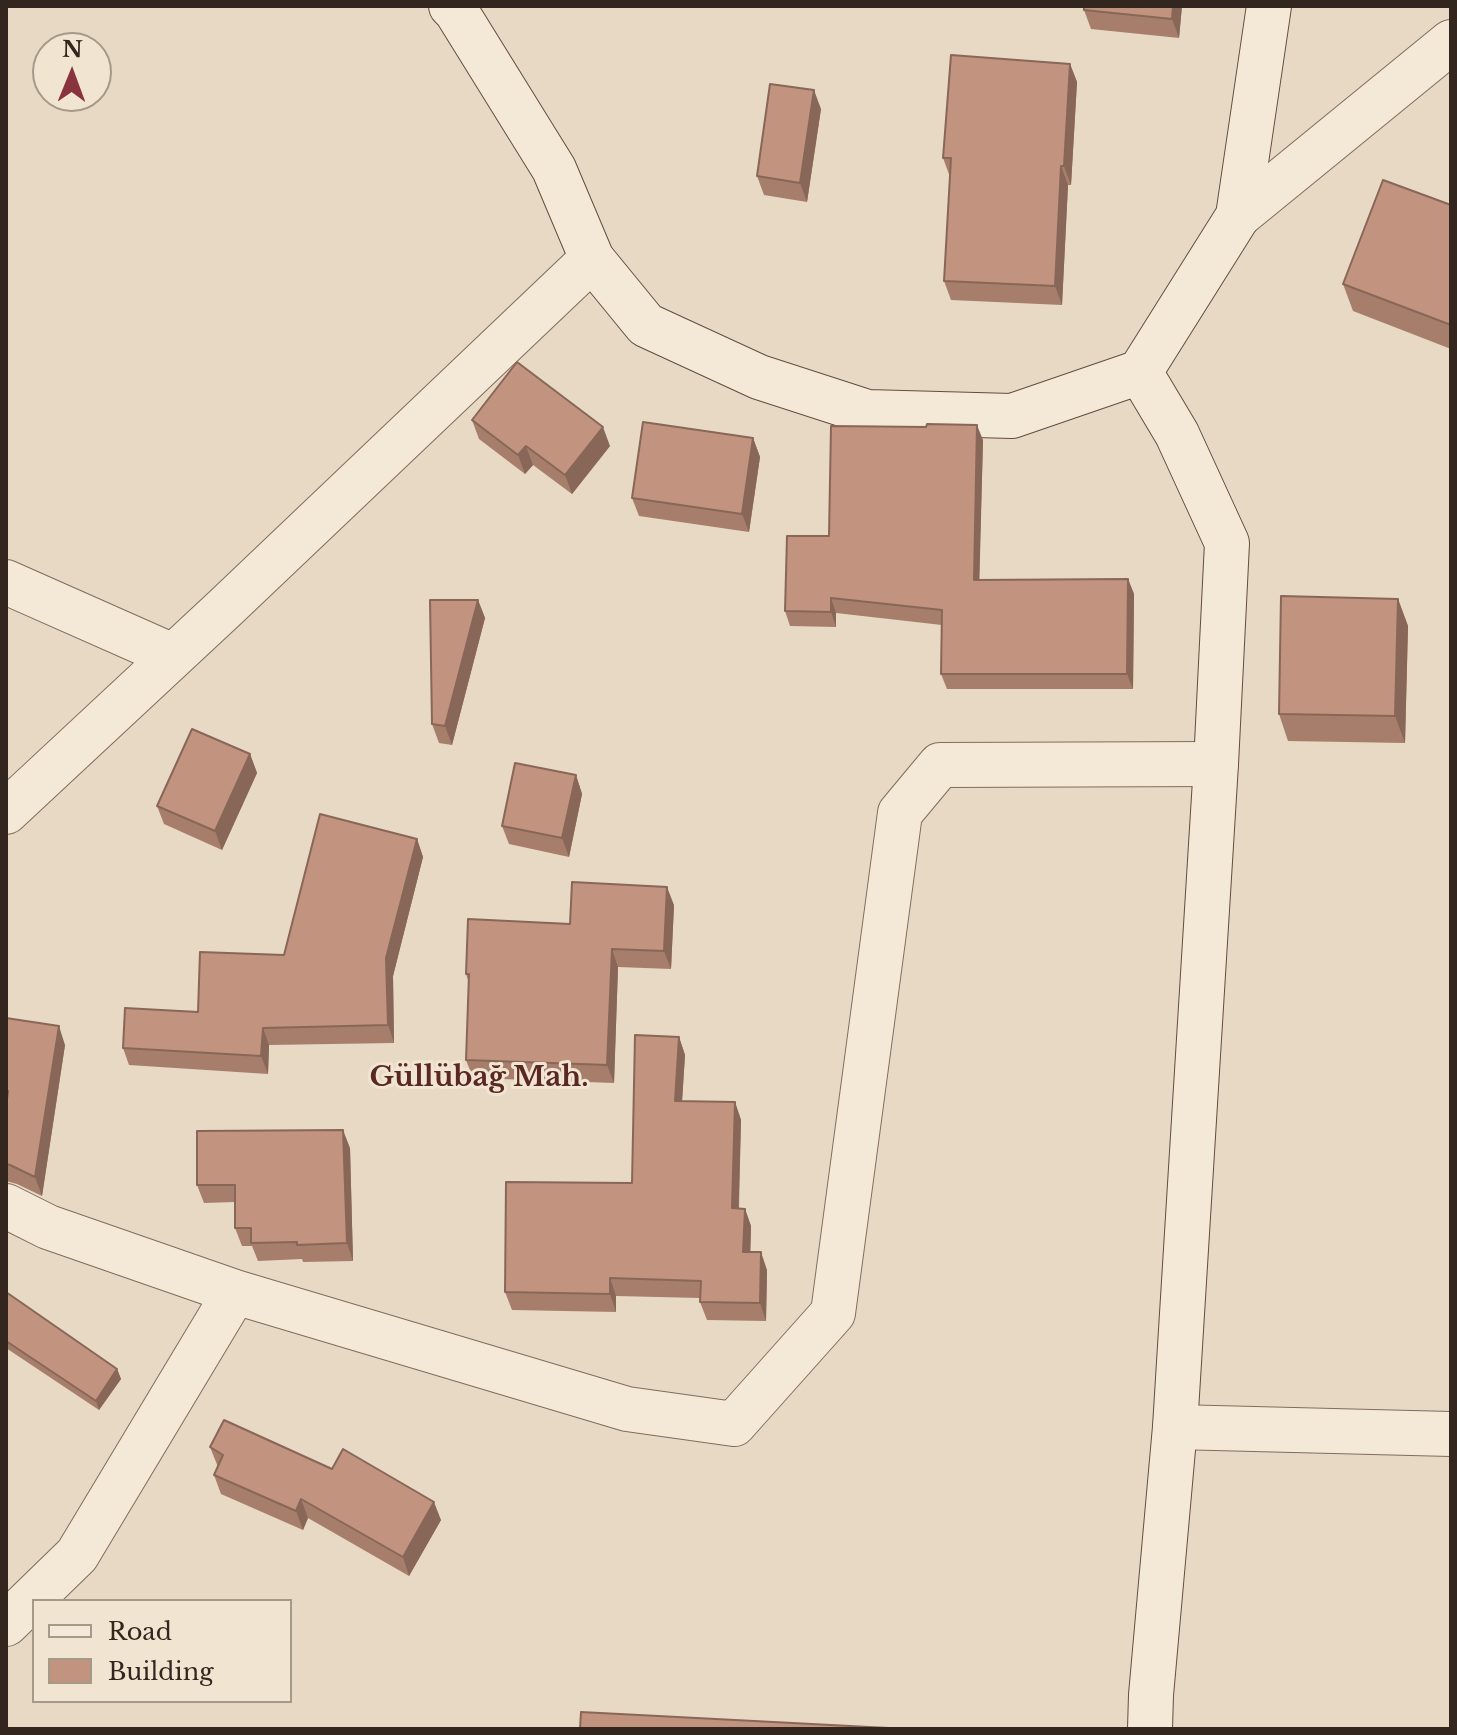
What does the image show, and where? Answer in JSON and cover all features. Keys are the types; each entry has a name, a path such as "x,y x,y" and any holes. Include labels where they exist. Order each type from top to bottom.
{"street":[{"path":"451,6 554,169 592,259 646,325 759,377 867,412 1012,416 1140,372 1238,216 1451,42"},
{"path":"1238,216 1269,6"},
{"path":"6,812 592,259"},
{"path":"1140,372 1177,434 1227,543 1175,1427 1150,1729"},
{"path":"6,582 173,656"},
{"path":"6,1206 48,1227 235,1292 627,1409 734,1424 833,1313 900,813 940,765 1216,764"},
{"path":"6,1624 77,1555 235,1292"},
{"path":"1175,1427 1451,1434"}],"building":[{"path":"1084,6 1173,6 1172,19 1084,10"},
{"path":"951,55 1070,64 1055,286 944,281 951,158 943,158"},
{"path":"770,84 814,90 800,183 757,176"},
{"path":"1383,180 1451,205 1451,325 1343,284"},
{"path":"517,362 603,427 565,475 526,446 518,455 472,420"},
{"path":"643,422 753,438 742,514 632,498"},
{"path":"927,424 977,425 974,580 1128,579 1127,674 941,674 942,610 831,598 831,612 785,611 787,536 829,536 831,426 926,427"},
{"path":"1281,596 1398,599 1395,716 1279,714"},
{"path":"430,600 478,600 445,726 432,724"},
{"path":"192,729 250,754 215,831 157,806"},
{"path":"515,763 576,775 562,838 502,826"},
{"path":"320,814 417,839 386,958 388,1025 263,1028 261,1056 123,1048 125,1008 198,1012 200,952 284,955"},
{"path":"572,882 667,887 664,951 612,949 607,1065 466,1060 468,919 570,924"},
{"path":"6,1018 59,1026 35,1177 6,1164"},
{"path":"635,1035 679,1037 675,1101 735,1102 732,1208 745,1209 743,1252 761,1252 760,1303 700,1302 701,1281 610,1278 610,1294 505,1292 506,1182 632,1183"},
{"path":"343,1130 347,1243 251,1243 251,1228 235,1228 235,1185 197,1185 197,1131"},
{"path":"6,1292 117,1369 96,1401 6,1341"},
{"path":"224,1420 332,1469 343,1449 434,1502 403,1557 301,1499 296,1511 214,1475 223,1455 210,1447"},
{"path":"581,1712 908,1729 580,1729"}],"district":[{"name":"Güllübağ Mah.","path":"479,1078"}]}
